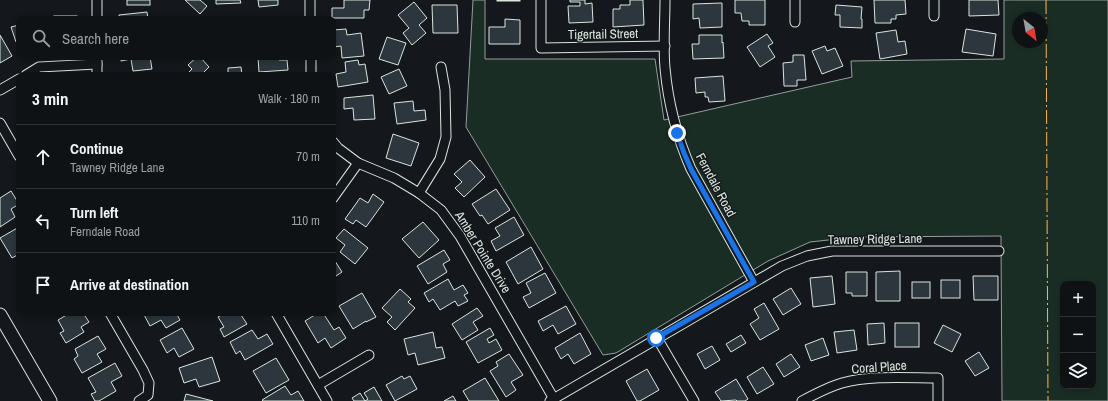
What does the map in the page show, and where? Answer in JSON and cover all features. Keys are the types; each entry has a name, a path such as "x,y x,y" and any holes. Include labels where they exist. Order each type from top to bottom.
{"main road":[{"path":"0,315 50,401"}],"street":[{"path":"97,0 97,16"},
{"path":"310,0 310,16"},
{"name":"Tigertail Street","path":"541,0 541,48 665,46"},
{"name":"Ferndale Road","path":"665,0 665,67 677,133 691,169 754,282"},
{"path":"795,0 795,22"},
{"path":"934,0 934,16"},
{"path":"311,60 311,72"},
{"path":"31,72 39,67 97,61 97,72"},
{"path":"419,193 440,159 446,137 445,90 441,66"},
{"path":"0,90 16,81"},
{"path":"0,123 16,151"},
{"name":"Amber Pointe Drive","path":"336,146 358,163 394,178 419,193 441,210 460,236 552,400"},
{"path":"336,194 358,163"},
{"name":"Tawney Ridge Lane","path":"552,400 656,338 782,266 806,256 832,251 999,251"},
{"path":"112,316 149,383 148,395 139,401"},
{"path":"278,316 327,401"},
{"path":"656,338 694,401"},
{"path":"318,385 370,355"},
{"name":"Coral Place","path":"802,401 824,390 843,383 868,378 938,378 938,401"}],"green space":[{"path":"473,0 485,0 485,59 655,59 664,120 852,77 851,61 1004,59 1004,0 1108,0 1108,401 1002,401 1001,236 856,237 810,242 768,261 616,353 603,355 466,127"}],"building":[{"path":"127,0 150,0 150,5 127,5"},
{"path":"185,0 200,0 207,6 200,14"},
{"path":"216,0 240,0 241,3 216,4"},
{"path":"258,0 278,0 278,5 259,7"},
{"path":"344,0 370,0 369,10 364,10 364,18 336,18 336,16 332,16 332,8 344,8"},
{"path":"520,0 520,1 497,1"},
{"path":"570,0 585,0 585,4 592,3 593,22 569,23 568,6 580,6 580,2 570,2"},
{"path":"630,0 643,0 644,25 613,27 613,9 620,9 620,5 630,5"},
{"path":"735,0 765,0 765,25 749,25 749,21 742,21 741,13 735,13"},
{"path":"874,0 905,0 906,14 896,15 896,19 891,19 891,23 875,23"},
{"path":"969,0 998,0 999,15 969,16"},
{"path":"414,2 427,18 419,25 426,33 412,45 403,33 409,28 398,15"},
{"path":"722,3 722,27 700,28 699,18 693,19 693,4"},
{"path":"432,5 457,5 458,33 433,33"},
{"path":"836,5 862,7 862,28 840,27 840,15 835,15"},
{"path":"147,12 148,16 119,16"},
{"path":"505,19 520,20 520,44 489,44 489,27 505,27"},
{"path":"16,26 16,42 11,27"},
{"path":"346,29 347,35 361,33 364,56 342,58 341,46 336,47 336,30"},
{"path":"966,29 996,34 993,56 962,52"},
{"path":"896,30 898,42 905,41 907,54 880,59 876,33"},
{"path":"767,34 773,43 768,46 775,57 760,67 747,47"},
{"path":"0,35 12,56 0,63"},
{"path":"699,35 722,35 724,58 693,59 692,44 699,44"},
{"path":"387,37 406,43 398,65 379,59"},
{"path":"825,46 827,51 835,48 843,66 822,74 812,51"},
{"path":"793,55 804,55 806,80 797,80 797,86 784,86 783,63 793,62"},
{"path":"131,60 150,60 152,69 133,71"},
{"path":"194,60 203,60 209,67 204,72 189,72 192,69 188,65"},
{"path":"258,60 287,60 288,70 259,72"},
{"path":"358,60 359,65 365,64 368,82 338,87 336,74 346,72 345,62"},
{"path":"241,67 242,72 228,72 228,68"},
{"path":"399,69 407,86 389,94 381,77"},
{"path":"723,76 725,101 709,102 708,97 705,97 705,92 696,93 695,78"},
{"path":"373,95 375,119 354,120 353,108 344,109 344,98"},
{"path":"413,101 414,111 425,110 426,120 397,124 394,103"},
{"path":"393,134 419,143 411,166 386,158"},
{"path":"470,160 485,177 464,197 455,188 462,182 454,174"},
{"path":"496,189 510,210 488,224 482,215 480,216 472,204"},
{"path":"11,191 16,199 16,206 11,209 15,217 0,227 0,198"},
{"path":"373,194 384,202 366,227 356,220 353,224 345,219 360,198 368,203"},
{"path":"514,217 524,235 496,251 491,241 500,236 495,228"},
{"path":"423,222 439,240 419,258 402,239"},
{"path":"16,229 16,256 12,258 0,238"},
{"path":"344,229 368,248 355,264 340,252 345,245 336,238"},
{"path":"531,247 543,269 518,284 506,262"},
{"path":"444,250 450,260 443,264 447,272 428,284 417,266"},
{"path":"336,263 342,272 336,276"},
{"path":"900,271 900,301 876,301 876,272"},
{"path":"846,272 867,272 867,296 852,296 852,293 846,293"},
{"path":"545,273 556,293 529,308 523,297 531,293 526,283"},
{"path":"832,276 835,304 813,307 810,278"},
{"path":"973,276 998,276 998,300 974,300"},
{"path":"448,279 454,290 463,285 468,293 464,295 468,301 458,306 455,301 440,310 433,299 429,302 424,293"},
{"path":"941,280 960,280 960,298 941,298"},
{"path":"912,282 930,282 930,298 912,298"},
{"path":"791,288 801,304 783,315 773,299"},
{"path":"400,289 411,299 408,302 415,308 395,330 387,322 392,317 382,308"},
{"path":"362,293 376,317 353,329 339,306"},
{"path":"764,303 779,329 760,340 750,324 759,318 754,309"},
{"path":"566,306 576,324 558,334 553,325 543,331 538,321"},
{"path":"477,308 483,316 473,322 478,330 462,340 452,324"},
{"path":"65,316 85,316 89,322 81,327 84,332 66,343 60,333 64,331 58,320"},
{"path":"145,316 178,316 180,320 166,328 161,320 150,326"},
{"path":"242,316 247,324 224,337 220,329 224,327 218,317"},
{"path":"313,316 325,316 334,330 339,327 346,338 331,348 325,338 318,343 305,321"},
{"path":"884,323 885,343 868,345 867,324"},
{"path":"895,323 919,323 919,347 895,347"},
{"path":"943,325 961,334 952,352 934,343"},
{"path":"182,328 194,349 179,357 174,348 167,353 160,340"},
{"path":"490,328 494,335 487,339 489,343 496,339 502,350 478,363 466,342"},
{"path":"252,330 258,339 267,334 273,344 245,360 240,351 236,354 230,342"},
{"path":"854,330 857,350 837,353 834,332"},
{"path":"433,332 436,348 442,347 445,358 418,365 415,353 408,355 404,339"},
{"path":"580,333 591,354 574,364 568,354 561,359 555,348"},
{"path":"741,335 746,343 731,352 726,344"},
{"path":"98,336 106,349 97,354 102,362 82,373 74,359 78,356 75,349"},
{"path":"823,338 829,355 811,361 805,345"},
{"path":"712,346 720,360 705,369 697,354"},
{"path":"979,352 989,368 975,376 965,361"},
{"path":"509,354 523,375 511,382 516,390 506,397 490,371 498,366 496,362"},
{"path":"791,354 800,367 784,377 776,364"},
{"path":"212,357 220,381 199,387 196,379 184,383 179,368"},
{"path":"276,358 289,380 266,393 253,371"},
{"path":"115,363 122,376 111,382 116,391 99,401 95,401 91,394 96,392 88,378"},
{"path":"763,367 774,384 757,394 747,377"},
{"path":"647,369 659,390 640,401 637,401 626,381"},
{"path":"402,376 404,379 410,376 417,389 395,401 386,385"},
{"path":"485,378 499,401 469,401 463,391"},
{"path":"736,379 748,399 745,401 721,401 715,392"},
{"path":"285,386 291,395 298,391 304,401 262,400"},
{"path":"374,387 382,401 365,401 368,399 364,393"},
{"path":"360,393 365,401 354,401 352,398"},
{"path":"186,394 213,401 184,401"},
{"path":"453,396 456,401 444,401"}],"power":[{"path":"1046,0 1048,401"}],"route":[{"path":"656,338 754,282 691,169 677,133"}]}
